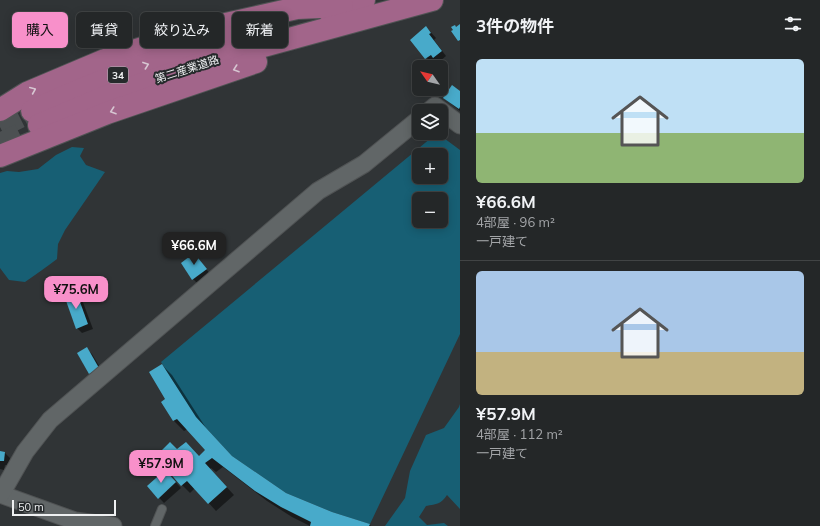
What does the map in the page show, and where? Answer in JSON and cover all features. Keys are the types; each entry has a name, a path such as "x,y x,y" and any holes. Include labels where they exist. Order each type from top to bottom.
{"main road":[{"name":"第二産業道路","path":"346,14 364,0"},
{"name":"第二産業道路","path":"36,118 100,82 207,44 274,26 432,0"},
{"path":"0,110 27,93 105,60 199,30 297,8 346,14"},
{"path":"0,155 107,113 286,52 346,14"}],"street":[{"path":"448,116 460,125"},
{"path":"113,526 75,521 1,494 25,452 50,420 318,191 364,164 412,125"},
{"path":"0,145 0,155"}],"lane":[{"path":"155,526 162,509"}],"shaded area":[{"path":"429,140 446,140 460,150 460,334 370,524 332,512 286,493 232,456 196,417 161,362 412,154 412,184 448,184 448,148 419,148"},
{"path":"72,147 84,148 80,156 86,165 105,172 65,230 58,244 57,259 25,282 9,280 0,268 0,173 7,171 19,172 38,169 56,155"},
{"path":"460,404 460,509 447,495 438,503 426,506 419,517 427,525 444,523 448,526 385,526 405,498 410,471 426,435 444,428"}],"building":[{"path":"460,24 460,40 458,41 451,31 453,30 451,27 455,25 456,27"},
{"path":"426,26 431,33 429,34 442,51 433,58 431,55 425,59 410,40"},
{"path":"452,85 460,91 459,109 443,98 444,96 448,96 448,91"},
{"path":"194,253 207,269 192,280 181,263"},
{"path":"76,291 88,324 76,329 64,295"},
{"path":"87,347 99,368 89,374 77,353"},
{"path":"162,364 196,417 232,456 286,493 332,512 370,524 369,526 310,526 311,522 281,507 255,491 212,458 205,463 227,487 208,504 187,481 181,486 168,471 173,466 160,452 170,442 177,449 186,442 199,456 205,450 177,419 173,421 161,402 165,399 149,372"},
{"path":"0,451 5,452 4,461 0,461"},
{"path":"165,470 176,482 158,499 147,486"}],"tunnel":[{"path":"0,127 32,111"},
{"path":"0,144 39,125"}]}
